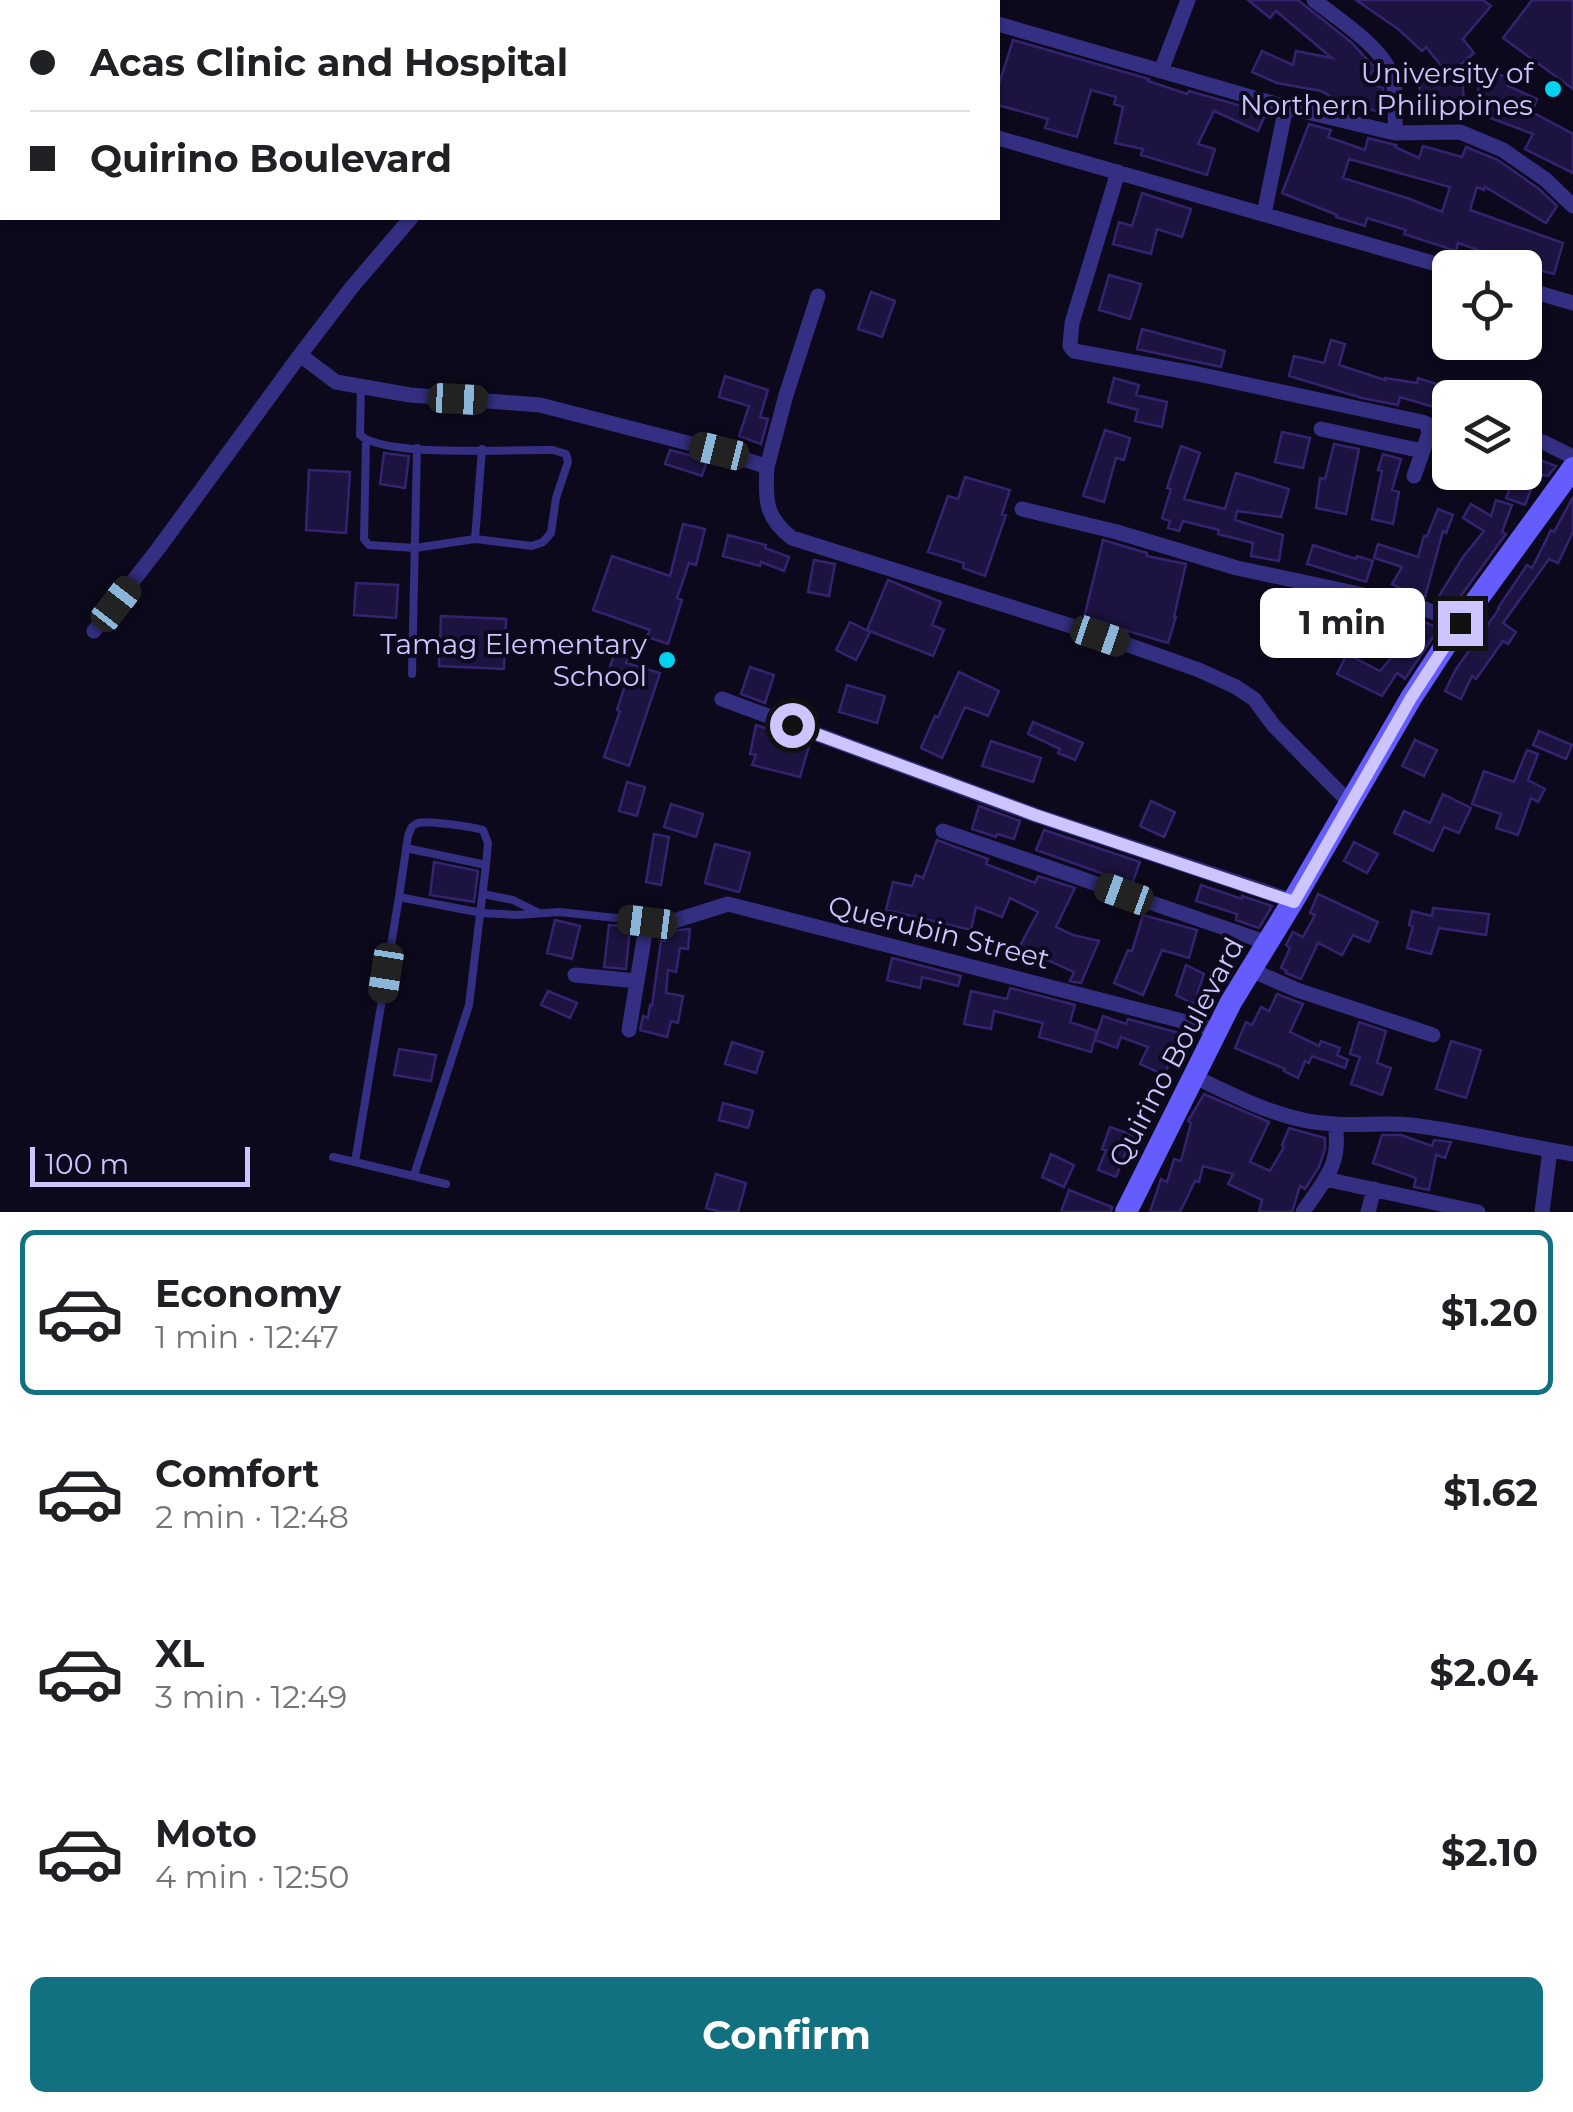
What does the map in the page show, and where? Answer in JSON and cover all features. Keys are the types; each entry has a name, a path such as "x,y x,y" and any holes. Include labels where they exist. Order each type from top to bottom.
{"main road":[{"name":"Quirino Boulevard","path":"1126,1212 1251,970 1411,698 1460,623 1573,468"}],"street":[{"path":"1162,71 1188,0"},
{"path":"1314,0 1378,52 1388,67 1395,98 1395,133"},
{"path":"1000,25 1286,107 1395,133 1460,132 1503,150 1546,180 1573,206"},
{"path":"1264,214 1286,107"},
{"path":"1000,139 1432,263"},
{"path":"1118,172 1072,323 1070,346 1074,351 1427,424 1414,476"},
{"path":"94,631 352,287 409,220"},
{"path":"1542,294 1573,303"},
{"path":"818,296 767,468 765,498 779,528 792,538 1100,636 1236,686 1254,699 1274,726 1350,802"},
{"path":"300,355 336,382 410,396 540,405 719,451 767,468"},
{"path":"1320,429 1422,451"},
{"path":"1542,442 1573,457"},
{"path":"1022,509 1118,532 1237,568 1420,607 1460,623"},
{"path":"722,699 1035,815 1294,902"},
{"path":"943,831 1268,943"},
{"name":"Querubin Street","path":"647,922 674,922 717,906 741,906 1218,1030"},
{"path":"629,1030 647,922"},
{"path":"1251,970 1297,990 1433,1035"},
{"path":"575,975 637,981"},
{"path":"1194,1078 1277,1114 1304,1120 1410,1125 1573,1154"},
{"path":"1303,1212 1334,1165 1338,1143 1335,1124"},
{"path":"1542,1212 1550,1150"},
{"path":"1324,1179 1478,1212"},
{"path":"1368,1212 1374,1188"}],"lane":[{"path":"360,386 360,435 386,447 566,454 568,462 556,498 551,532 543,542 532,546 474,539 415,548 365,542 366,440"},
{"path":"412,674 417,448"},
{"path":"474,539 482,450"},
{"path":"355,1162 412,827 418,823 474,827 486,834 486,866 469,1005 414,1176"},
{"path":"406,848 486,866"},
{"path":"484,894 513,900 537,912"},
{"path":"399,897 482,913 559,912 647,922"},
{"path":"333,1156 446,1184"}],"building":[{"path":"1248,0 1298,0 1352,43 1375,68 1364,82 1383,88 1379,112 1252,72 1262,51 1293,65 1296,51 1332,58 1276,11 1270,18"},
{"path":"1356,0 1483,0 1491,6 1463,39 1474,53 1461,64 1465,113 1422,117 1419,81 1452,79 1426,47 1422,51"},
{"path":"1532,0 1573,0 1573,89 1503,38"},
{"path":"1013,40 1149,79 1187,94 1189,91 1266,113 1258,131 1214,111 1198,144 1215,149 1207,175 1141,155 1143,149 1115,143 1123,107 1114,104 1116,97 1091,90 1077,137 1045,128 1048,119 1000,106 1000,81"},
{"path":"1484,70 1510,78 1508,86 1537,99 1532,112 1573,134 1573,173 1525,149 1533,134 1472,111"},
{"path":"1309,124 1331,130 1328,137 1365,150 1368,138 1396,145 1419,158 1423,146 1462,157 1466,147 1498,160 1557,206 1546,223 1485,187 1477,187 1470,210 1563,243 1554,274 1542,271 1542,250 1478,250 1458,243 1453,250 1367,218 1365,226 1282,193","holes":["1349,159 1450,187 1442,212 1343,178"]},
{"path":"1142,193 1191,209 1182,237 1157,229 1151,254 1113,244 1119,222 1132,226"},
{"path":"1109,275 1141,284 1130,319 1099,310"},
{"path":"871,292 895,301 882,337 858,329"},
{"path":"1142,329 1225,351 1221,367 1137,349"},
{"path":"1331,340 1345,344 1339,365 1385,380 1417,383 1418,378 1432,382 1432,407 1400,397 1398,405 1362,398 1289,376 1294,356 1324,363"},
{"path":"725,376 768,390 760,417 768,419 761,444 739,436 749,406 719,397"},
{"path":"1114,378 1139,385 1136,395 1167,402 1162,427 1135,421 1138,410 1108,402"},
{"path":"1105,430 1130,438 1124,460 1116,458 1104,502 1083,496"},
{"path":"1282,432 1310,438 1303,468 1275,462"},
{"path":"1334,444 1359,449 1346,514 1316,508 1320,478 1325,479"},
{"path":"1181,446 1200,453 1184,499 1225,509 1236,473 1289,489 1281,517 1237,511 1235,520 1283,535 1279,561 1251,556 1253,543 1218,534 1219,530 1183,521 1179,531 1168,528 1170,521 1162,518"},
{"path":"670,450 707,460 702,476 665,464"},
{"path":"384,453 409,456 405,488 380,484"},
{"path":"1383,454 1401,459 1392,490 1399,492 1393,524 1372,519"},
{"path":"1542,461 1556,466 1548,476 1542,475"},
{"path":"309,470 350,472 346,533 306,530"},
{"path":"965,477 1010,490 1002,514 1006,515 985,576 963,568 964,563 928,552 948,496 958,499"},
{"path":"1509,490 1531,490 1525,505 1506,498"},
{"path":"1573,497 1573,532 1558,563 1549,559 1503,623 1516,632 1508,644 1503,641 1476,679 1472,676 1461,699 1445,691 1527,565 1532,568"},
{"path":"1496,500 1512,505 1502,532 1506,534 1452,608 1436,601 1484,531 1463,518 1471,504 1491,516"},
{"path":"1438,509 1453,515 1446,533 1443,531 1425,597 1392,584 1402,567 1374,558 1378,544 1418,557"},
{"path":"683,524 705,529 696,565 689,563 677,598 682,600 668,644 647,637 650,630 593,610 612,556 670,576"},
{"path":"728,535 766,545 765,548 789,557 784,571 761,562 760,566 723,556"},
{"path":"1103,540 1147,556 1186,564 1168,643 1084,618"},
{"path":"1313,545 1373,561 1366,582 1307,564"},
{"path":"814,560 835,564 829,596 808,592"},
{"path":"888,580 941,602 932,625 944,630 933,656 867,630"},
{"path":"356,583 398,585 396,618 354,615"},
{"path":"1383,611 1419,620 1415,637 1424,622 1439,628 1405,679 1397,673 1382,696 1337,674 1347,654 1380,671 1398,650 1371,638"},
{"path":"441,616 506,619 504,669 439,666"},
{"path":"850,622 870,632 856,660 836,650"},
{"path":"615,651 629,655 626,663 660,673 629,766 604,757 627,679 608,673"},
{"path":"750,667 774,675 765,703 741,694"},
{"path":"959,672 999,691 988,716 965,707 942,758 921,748"},
{"path":"847,685 885,696 877,723 839,712"},
{"path":"1033,722 1083,743 1075,760 1028,734"},
{"path":"756,725 810,743 800,777 752,765 756,755 750,754"},
{"path":"1539,731 1572,745 1566,759 1533,745"},
{"path":"1415,740 1437,750 1424,776 1402,766"},
{"path":"991,741 1041,758 1033,782 982,766"},
{"path":"1527,750 1538,754 1528,780 1545,789 1538,802 1531,798 1518,835 1496,828 1501,814 1472,804 1484,771 1514,782"},
{"path":"627,782 645,787 637,816 619,811"},
{"path":"1443,794 1471,808 1459,833 1444,827 1433,851 1394,833 1404,811 1430,823"},
{"path":"1151,801 1175,812 1164,837 1140,826"},
{"path":"671,804 703,814 696,837 664,827"},
{"path":"979,806 1020,821 1014,839 972,829"},
{"path":"1044,830 1140,862 1132,884 1036,850"},
{"path":"654,834 669,837 661,885 646,882"},
{"path":"937,840 988,859 986,864 1035,883 1038,876 1075,888 1056,927 1099,941 1081,983 1070,981 1074,972 1039,956 1034,965 1015,955 1038,912 1010,898 1002,917 976,907 971,930 886,910 893,882 912,886 916,875 923,878"},
{"path":"1354,842 1378,854 1367,873 1344,861"},
{"path":"715,844 750,853 739,892 705,883"},
{"path":"434,862 478,871 474,902 430,895"},
{"path":"1201,885 1272,906 1259,928 1236,920 1237,914 1196,901"},
{"path":"1318,894 1378,922 1369,942 1353,935 1342,955 1318,943 1301,979 1281,968 1293,932 1303,937 1315,915 1310,913"},
{"path":"1433,908 1489,914 1486,935 1439,928 1431,954 1407,948 1412,911 1432,916"},
{"path":"1143,915 1197,930 1189,958 1162,950 1143,995 1114,983 1128,950 1132,951"},
{"path":"555,920 580,926 572,959 547,953"},
{"path":"609,925 630,927 626,969 604,967"},
{"path":"690,929 688,949 680,948 676,972 668,970 666,993 683,996 678,1023 671,1021 667,1037 640,1030 643,1016 648,1018 652,1006 661,941 665,941 666,932"},
{"path":"892,958 961,976 958,986 922,977 920,988 887,980"},
{"path":"1186,965 1204,974 1194,1004 1176,995"},
{"path":"1010,988 1075,1005 1070,1022 1097,1031 1091,1052 1039,1037 1043,1023 994,1011 991,1029 964,1024 971,991 1007,999"},
{"path":"548,991 577,1003 570,1018 541,1005"},
{"path":"1277,994 1303,1004 1290,1032 1319,1046 1321,1041 1340,1048 1337,1055 1348,1060 1345,1068 1312,1056 1309,1063 1305,1061 1298,1078 1235,1048 1246,1022 1252,1025 1261,1007 1269,1011"},
{"path":"1103,1016 1183,1034 1164,1075 1140,1064 1148,1047 1121,1037 1117,1048 1095,1040"},
{"path":"1359,1022 1386,1031 1377,1063 1391,1068 1382,1095 1351,1084 1360,1057 1350,1054"},
{"path":"1451,1041 1481,1050 1466,1098 1436,1089"},
{"path":"732,1042 763,1052 756,1073 725,1064"},
{"path":"399,1049 436,1055 431,1081 394,1075"},
{"path":"1204,1094 1269,1122 1250,1162 1270,1171 1284,1147 1289,1128 1325,1138 1319,1167 1305,1189 1300,1186 1292,1212 1259,1212 1262,1200 1228,1184 1233,1174 1203,1166 1199,1182 1195,1181 1180,1212 1150,1212 1161,1179 1167,1182 1174,1159 1181,1161 1191,1123 1188,1121"},
{"path":"723,1103 753,1111 748,1128 719,1120"},
{"path":"1110,1127 1133,1135 1116,1177 1098,1170"},
{"path":"1382,1135 1401,1135 1432,1146 1434,1140 1451,1142 1445,1158 1436,1155 1429,1190 1414,1187 1416,1178 1373,1163"},
{"path":"1051,1154 1074,1165 1064,1187 1042,1177"},
{"path":"716,1174 746,1183 738,1212 706,1208"},
{"path":"1069,1190 1112,1207 1111,1212 1061,1212"}],"place":[{"name":"University of Northern Philippines","path":"1553,89"},
{"name":"Tamag Elementary School","path":"667,660"}],"route":[{"path":"792,725 1035,815 1294,902 1369,768 1460,623"}]}
